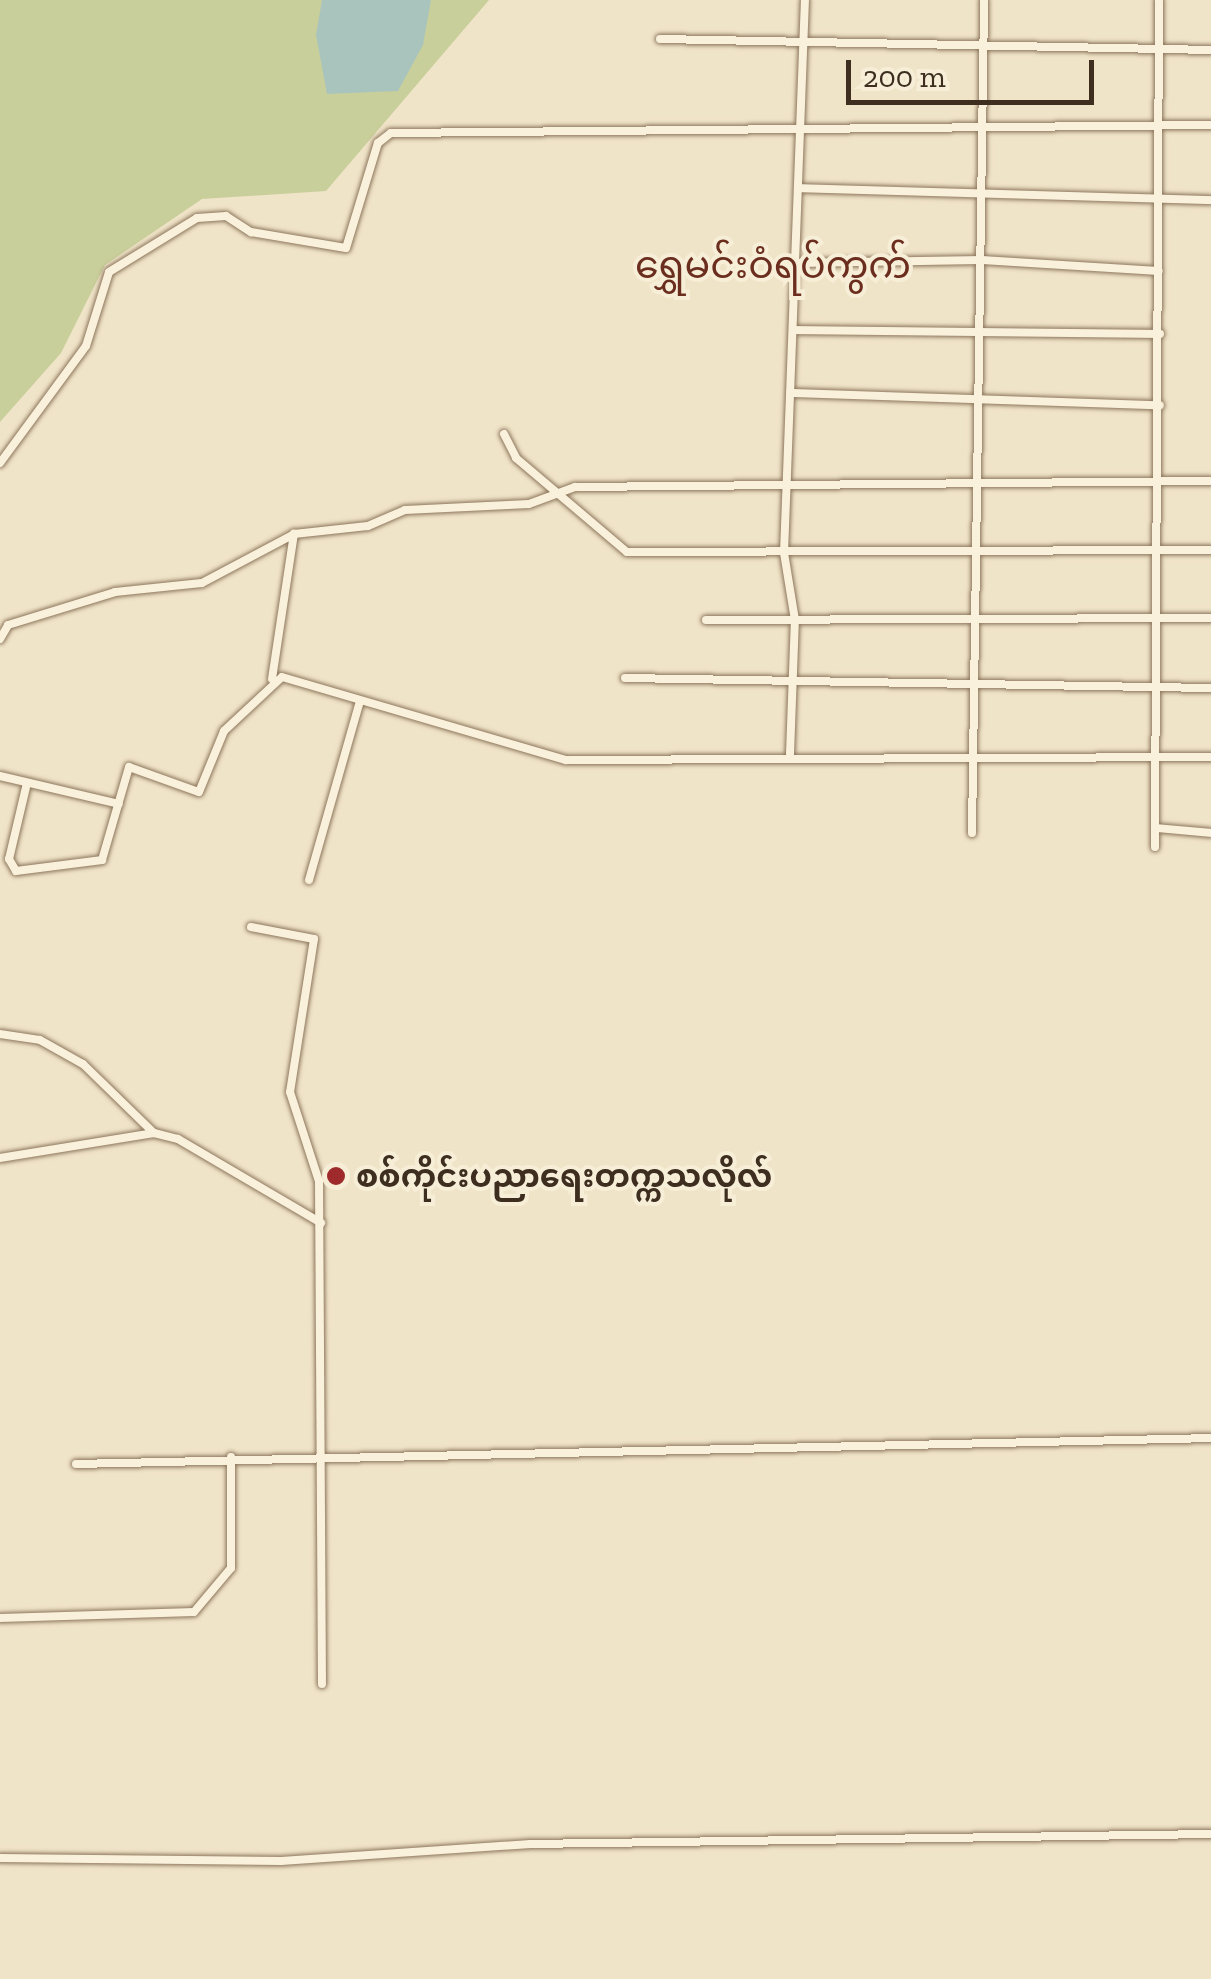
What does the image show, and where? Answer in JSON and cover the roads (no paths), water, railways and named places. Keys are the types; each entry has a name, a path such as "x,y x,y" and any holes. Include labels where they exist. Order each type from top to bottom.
{"street":[{"path":"790,754 795,620 784,553 805,0"},
{"path":"972,833 984,0"},
{"path":"1155,848 1164,550 1159,0"},
{"path":"660,39 1211,50"},
{"path":"0,464 86,346 110,272 197,218 226,216 251,232 346,248 378,144 390,133 983,120 1211,125"},
{"path":"798,188 982,198 1211,200"},
{"path":"795,263 982,260 1159,271"},
{"path":"793,330 1160,334"},
{"path":"790,393 980,404 1160,405"},
{"path":"504,434 558,497 627,552 977,555 1211,550"},
{"path":"0,639 8,625 115,592 202,583 294,534 368,526 405,510 558,497 575,487 978,480 1211,482"},
{"path":"26,782 9,859 16,871 102,860 126,773 137,765 199,792 224,732 272,679 294,534"},
{"path":"706,620 1211,618"},
{"path":"625,678 975,690 1211,688"},
{"path":"272,679 566,760 790,754 1211,757"},
{"path":"309,880 360,701"},
{"path":"0,776 119,804"},
{"path":"1156,828 1211,833"},
{"path":"251,928 314,939 290,1092 319,1181 322,1684"},
{"path":"0,1034 40,1040 83,1064 154,1133"},
{"path":"0,1158 154,1133 178,1138 321,1223"},
{"path":"76,1464 231,1457 1211,1438"},
{"path":"0,1618 194,1612 231,1568 231,1457"},
{"path":"0,1858 281,1861 530,1844 1211,1834"}],"water":[{"path":"322,0 431,0 423,45 398,91 327,94 316,35"}],"place":[{"name":"စစ်ကိုင်းပညာရေးတက္ကသလိုလ်","path":"336,1176"}],"district":[{"name":"ရွှေမင်းဝံရပ်ကွက်","path":"773,266"}]}
